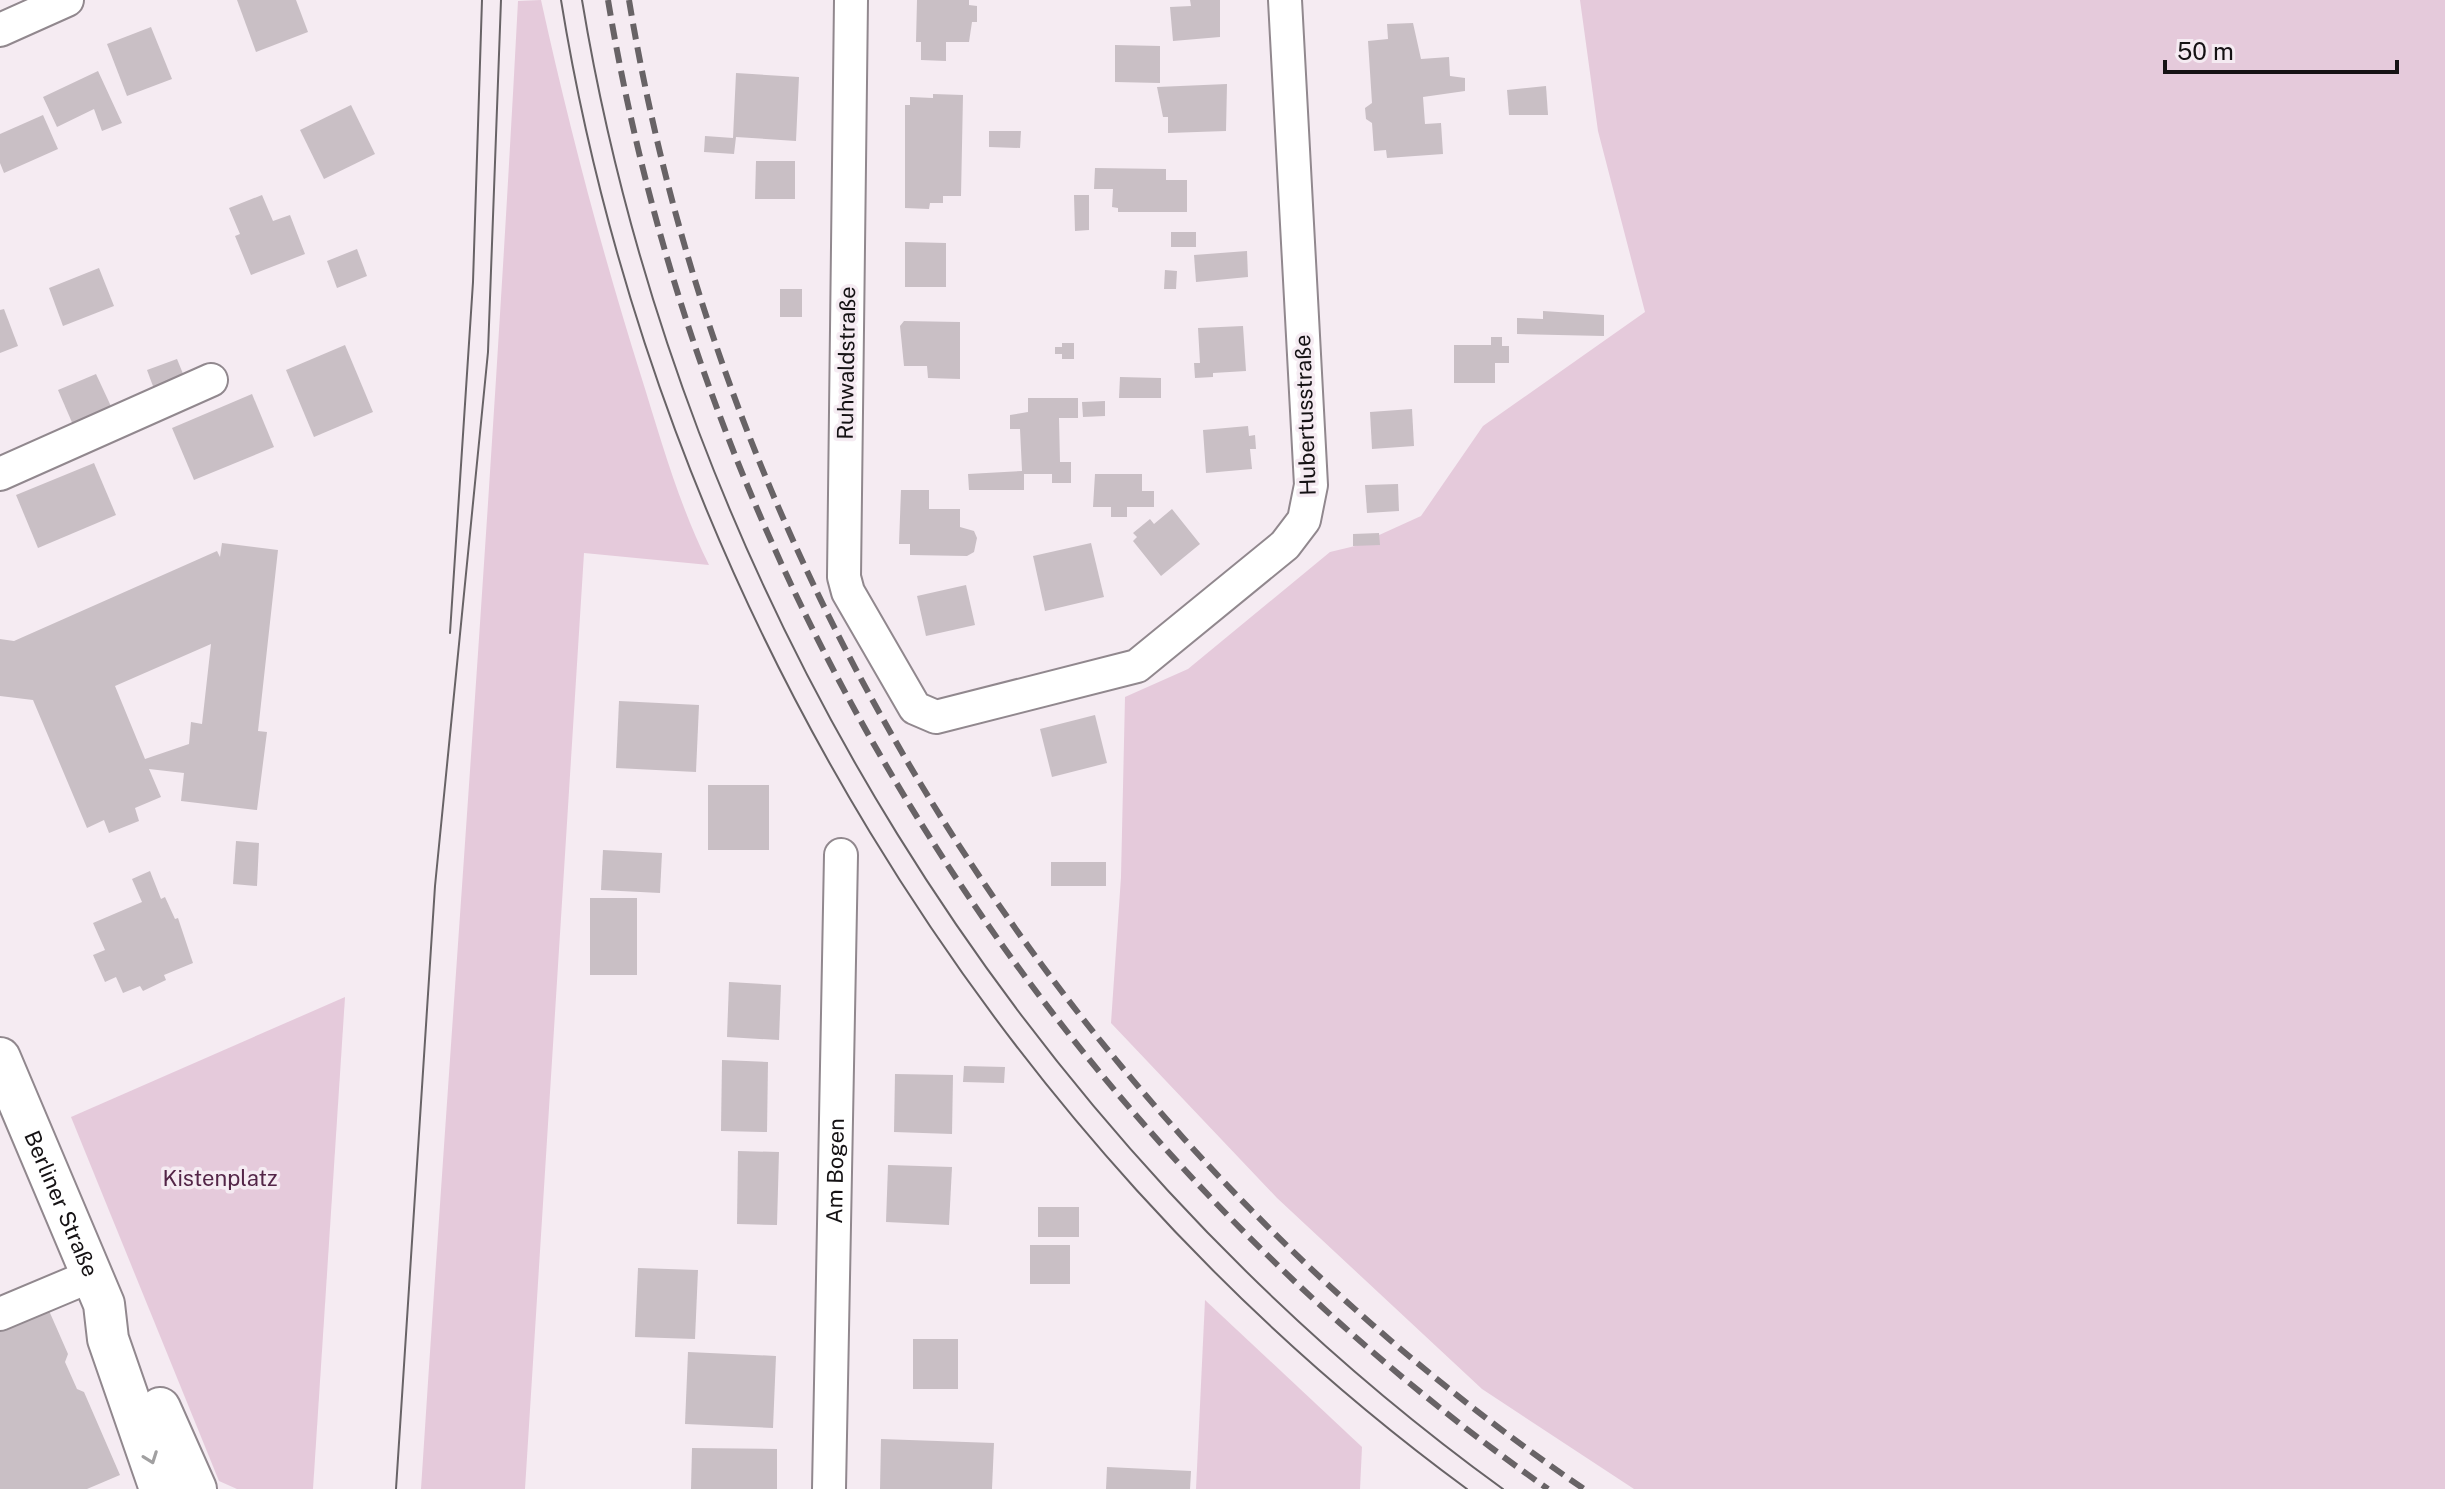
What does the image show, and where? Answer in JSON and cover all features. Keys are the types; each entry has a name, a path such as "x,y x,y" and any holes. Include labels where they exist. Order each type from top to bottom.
{"main road":[{"name":"Berliner Straße","path":"0,1058 98,1290 108,1339 160,1489"},
{"name":"Berliner Straße","path":"98,1290 127,1331 196,1489"}],"street":[{"path":"0,30 67,0"},
{"name":"Ruhwaldstraße","path":"851,0 844,577 848,592 915,708"},
{"name":"Hubertusstraße","path":"915,708 936,717 1137,666 1285,545 1304,520 1311,485 1285,0"},
{"path":"0,474 211,380"},
{"name":"Am Bogen","path":"829,1489 841,855"},
{"path":"0,1314 98,1290"}],"green space":[{"path":"541,0 587,189 627,329 671,472 709,565 584,553 525,1489 421,1489 518,1"},
{"path":"1580,0 2445,0 2445,1489 1634,1489 1482,1389 1277,1198 1111,1023 1121,877 1125,697 1188,669 1330,552 1355,546 1421,516 1483,426 1645,312 1598,131"},
{"name":"Kistenplatz","path":"345,997 313,1489 237,1489 219,1481 71,1117"},
{"path":"1205,1300 1362,1447 1360,1489 1196,1489"}],"building":[{"path":"237,0 296,0 308,32 256,52"},
{"path":"917,0 969,0 969,5 977,6 977,22 972,22 969,42 946,42 946,61 921,60 921,42 916,42"},
{"path":"1190,0 1220,0 1220,37 1173,41 1170,7 1191,6"},
{"path":"1413,23 1421,59 1449,57 1450,76 1465,78 1465,91 1423,97 1425,124 1441,123 1443,154 1387,158 1386,150 1374,151 1372,123 1366,119 1365,108 1372,103 1368,41 1388,39 1387,24"},
{"path":"151,27 172,79 127,96 107,44"},
{"path":"1115,45 1160,46 1160,83 1115,82"},
{"path":"98,71 122,123 102,131 94,109 57,127 43,97"},
{"path":"736,73 799,77 796,141 736,137 734,154 704,152 705,136 733,138"},
{"path":"1227,84 1226,131 1168,133 1168,117 1163,117 1157,87"},
{"path":"1546,86 1548,115 1509,115 1507,90"},
{"path":"933,94 963,95 961,196 943,196 943,203 930,203 929,209 905,208 905,105 910,105 910,97 933,98"},
{"path":"351,105 375,154 324,179 300,130"},
{"path":"43,115 58,149 4,173 0,163 0,134"},
{"path":"989,131 1021,131 1020,148 989,147"},
{"path":"756,161 795,161 795,199 755,199"},
{"path":"1095,168 1166,169 1166,180 1187,180 1187,212 1118,212 1118,208 1112,207 1113,189 1094,189"},
{"path":"262,195 273,221 290,215 305,254 251,275 235,236 240,234 229,208"},
{"path":"1074,195 1089,195 1089,230 1075,231"},
{"path":"1171,232 1196,232 1196,247 1171,247"},
{"path":"905,242 946,243 946,287 905,287"},
{"path":"357,249 367,276 337,288 327,261"},
{"path":"1247,251 1248,277 1196,282 1194,255"},
{"path":"99,268 114,306 63,326 49,288"},
{"path":"1165,270 1177,271 1176,289 1164,289"},
{"path":"780,289 802,289 802,317 780,317"},
{"path":"4,309 18,346 0,353 0,310"},
{"path":"1543,311 1604,315 1604,336 1517,334 1517,318 1543,319"},
{"path":"904,321 960,322 960,379 928,378 927,366 904,366 900,326"},
{"path":"1243,326 1246,371 1213,373 1213,377 1195,378 1194,363 1200,363 1198,328"},
{"path":"1491,337 1502,337 1502,346 1509,346 1509,363 1495,363 1495,383 1454,383 1454,345 1491,345"},
{"path":"1062,343 1074,343 1074,359 1062,359 1062,354 1055,354 1055,347 1062,347"},
{"path":"345,345 373,412 314,437 286,370"},
{"path":"177,359 188,386 157,397 147,370"},
{"path":"96,374 116,417 77,434 58,390"},
{"path":"1120,377 1161,378 1161,398 1119,398"},
{"path":"252,394 274,447 194,480 172,428"},
{"path":"1028,398 1078,398 1078,418 1059,418 1060,462 1071,462 1071,483 1052,483 1052,474 1024,474 1024,490 969,490 968,474 1022,471 1020,429 1010,429 1010,415 1028,412"},
{"path":"1105,401 1105,416 1083,417 1082,402"},
{"path":"1412,409 1414,446 1372,449 1370,412"},
{"path":"1248,426 1249,436 1255,435 1256,449 1250,449 1252,469 1206,473 1203,430"},
{"path":"94,463 116,515 38,548 16,495"},
{"path":"1095,474 1142,474 1142,491 1154,491 1154,507 1127,507 1127,517 1111,517 1111,507 1093,507"},
{"path":"1398,484 1399,511 1367,513 1365,485"},
{"path":"901,490 929,490 929,509 960,509 960,527 974,531 977,538 974,552 967,556 910,555 910,544 899,544"},
{"path":"1172,509 1200,544 1161,576 1133,541 1137,537 1133,533 1150,519 1154,524"},
{"path":"1379,533 1380,545 1353,546 1353,534"},
{"path":"222,543 278,550 258,731 267,732 257,810 181,801 184,773 149,769 161,797 135,808 139,821 109,833 104,820 87,828 33,700 0,696 0,639 14,641 217,551 220,557","holes":["211,644 202,724 191,722 189,744 145,759 115,686"]},
{"path":"1091,543 1104,597 1045,611 1033,556"},
{"path":"966,585 975,625 926,636 917,596"},
{"path":"619,701 699,705 696,772 616,768"},
{"path":"1095,715 1107,763 1052,777 1040,729"},
{"path":"708,785 769,785 769,850 708,850"},
{"path":"236,841 259,843 257,886 233,884"},
{"path":"603,850 662,853 660,893 601,890"},
{"path":"1051,862 1106,862 1106,886 1051,886"},
{"path":"150,871 161,899 165,897 175,919 178,918 193,963 164,975 166,980 143,991 140,986 123,993 116,977 105,982 93,955 105,950 93,923 142,902 132,879"},
{"path":"590,898 637,898 637,975 590,975"},
{"path":"729,982 781,985 779,1040 727,1037"},
{"path":"722,1060 768,1062 767,1132 721,1131"},
{"path":"964,1066 1005,1067 1004,1083 963,1082"},
{"path":"895,1074 953,1075 952,1134 894,1132"},
{"path":"738,1151 779,1152 777,1225 737,1224"},
{"path":"888,1165 952,1167 949,1225 886,1222"},
{"path":"1038,1207 1079,1207 1079,1237 1038,1237"},
{"path":"1030,1245 1070,1245 1070,1284 1030,1284"},
{"path":"638,1268 698,1270 695,1339 635,1337"},
{"path":"43,1297 68,1354 65,1362 77,1389 84,1392 120,1475 87,1489 0,1489 0,1315"},
{"path":"913,1339 958,1339 958,1389 913,1389"},
{"path":"688,1352 776,1356 773,1428 685,1424"},
{"path":"881,1439 994,1443 992,1489 880,1489"},
{"path":"692,1448 777,1449 777,1489 691,1489"},
{"path":"1107,1467 1191,1471 1190,1489 1106,1489"}],"tram line":[{"path":"450,633 473,282 482,0"},
{"path":"396,1489 435,886 488,352 501,0"},
{"path":"561,0 608,218 675,430 763,636 870,832 995,1018 1137,1190 1294,1348 1467,1489"},
{"path":"582,0 630,219 699,432 789,638 897,834 1024,1019 1168,1191 1328,1348 1503,1489"}],"railway":[{"path":"608,0 657,221 727,435 819,641 930,838 1060,1022 1207,1193 1370,1350 1548,1489"},
{"path":"629,0 678,222 750,437 843,644 956,841 1088,1026 1238,1196 1403,1351 1584,1489"}]}
